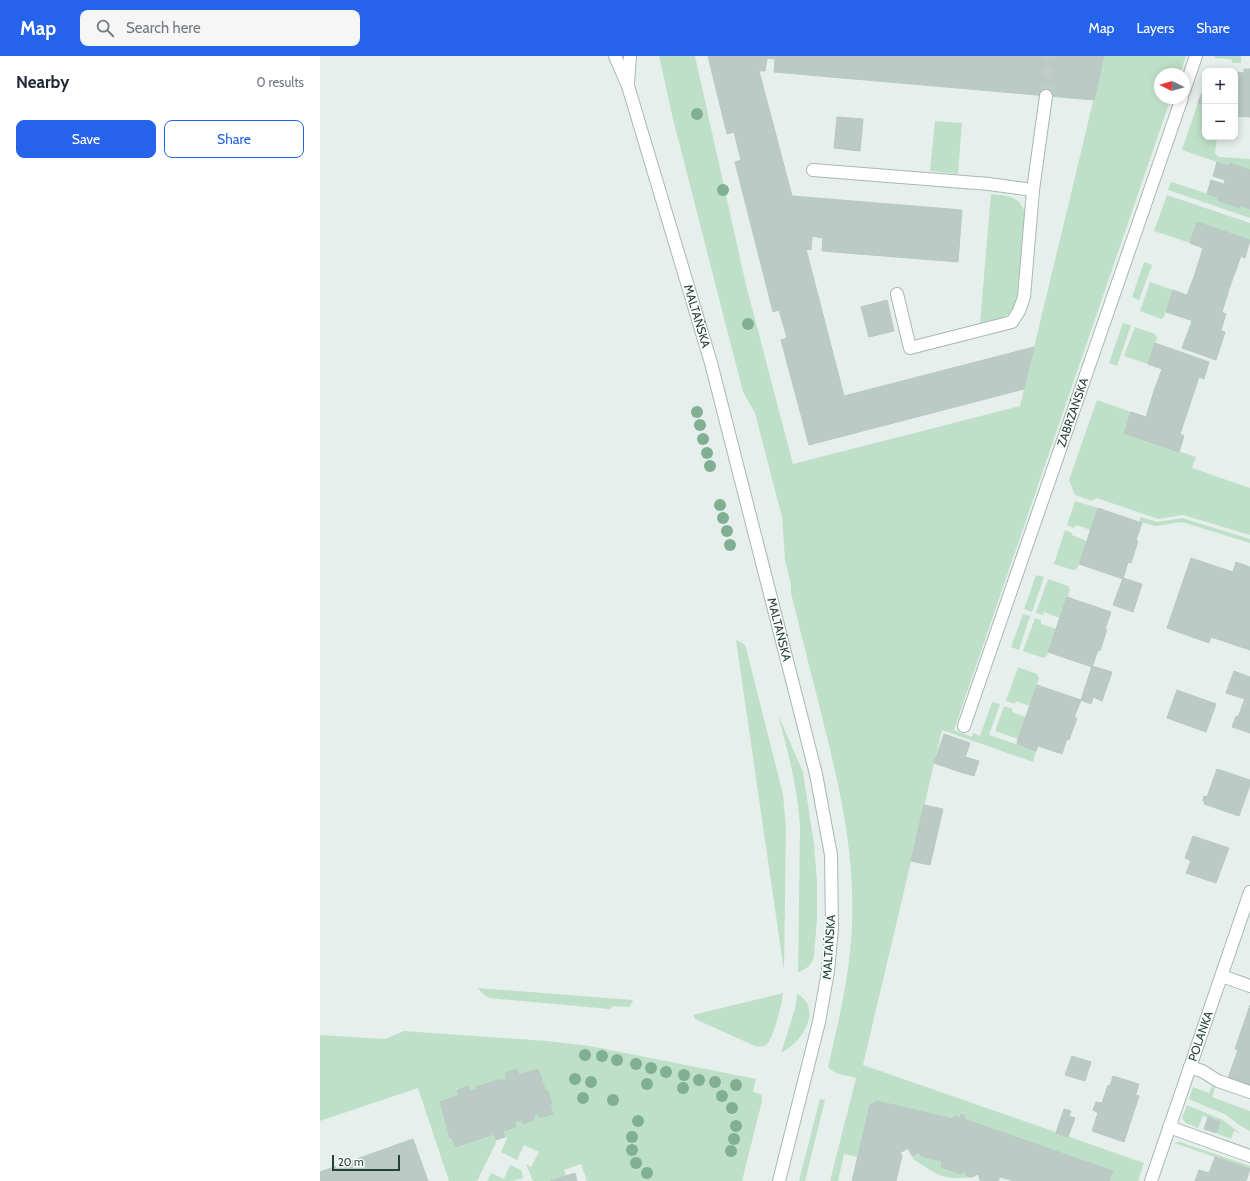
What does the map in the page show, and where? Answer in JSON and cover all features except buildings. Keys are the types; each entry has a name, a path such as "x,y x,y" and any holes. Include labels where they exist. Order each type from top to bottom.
{"street":[{"name":"MALTAŃSKA","path":"615,56 628,86 721,401 816,774 831,855 832,928 825,995 779,1181"},
{"name":"MALTAŃSKA","path":"628,86 630,56"},
{"path":"1190,74 1196,56"},
{"path":"897,294 910,348 1012,322 1020,312 1024,297 1033,190 1046,96"},
{"name":"ZABRZAŃSKA","path":"964,726 1180,104"},
{"path":"812,170 989,184 1033,190"},
{"name":"POLANKA","path":"1151,1181 1222,976 1247,911 1250,892"},
{"path":"1222,976 1250,986"},
{"path":"1190,1067 1202,1071 1218,1081 1250,1092"},
{"path":"1169,1127 1250,1156"}],"green space":[{"path":"659,56 695,56 746,285 793,464 1020,406 1104,56 1186,56 1182,68 1154,68 1154,104 1169,104 954,730 972,737 973,733 980,736 992,702 1000,704 989,735 1036,751 1033,762 942,730 863,1065 1144,1163 1138,1181 1109,1181 1113,1171 964,1119 965,1116 961,1115 960,1118 954,1116 953,1119 877,1101 870,1105 858,1157 844,1154 838,1181 830,1181 856,1078 837,1073 828,1067 843,997 851,944 852,899 849,847 829,743 791,593 791,585 785,560 782,517 755,413 743,392 672,115"},
{"path":"1215,56 1241,56 1241,63 1233,63 1231,59 1214,58"},
{"path":"1198,103 1202,105 1202,140 1217,140 1215,154 1219,157 1250,159 1250,170 1230,163 1229,166 1182,150"},
{"path":"935,121 962,123 958,174 930,171"},
{"path":"1171,182 1218,197 1217,200 1238,208 1239,205 1250,209 1250,218 1168,190"},
{"path":"991,194 1008,196 1016,200 1023,207 1025,213 1017,300 1010,313 1000,319 980,323"},
{"path":"1167,195 1250,223 1250,240 1197,222 1190,243 1154,231"},
{"path":"1144,262 1152,265 1139,300 1132,297"},
{"path":"1150,282 1173,290 1164,317 1161,319 1140,311"},
{"path":"1123,323 1131,325 1117,366 1109,363"},
{"path":"1135,327 1155,334 1157,338 1148,364 1124,356"},
{"path":"1097,400 1131,412 1124,433 1196,457 1192,468 1250,488 1250,535 1183,515 1158,519 1097,498 1092,501 1075,495 1069,480"},
{"path":"1075,501 1098,508 1091,530 1076,525 1074,528 1067,525"},
{"path":"1141,517 1157,522 1182,518 1250,539 1250,543 1182,522 1156,526 1139,522"},
{"path":"1065,530 1072,533 1072,535 1087,541 1077,569 1073,570 1054,564"},
{"path":"1036,575 1044,577 1032,612 1024,609"},
{"path":"1048,579 1068,586 1070,590 1060,618 1044,612 1043,615 1036,613"},
{"path":"1023,614 1030,616 1019,650 1011,647"},
{"path":"1035,618 1041,620 1041,624 1056,629 1047,656 1043,658 1023,651"},
{"path":"736,640 744,644 746,648 783,794 786,828 784,971"},
{"path":"1018,667 1037,674 1039,678 1030,706 1016,701 1015,704 1006,701"},
{"path":"1004,706 1013,709 1012,712 1026,717 1018,739 995,731"},
{"path":"778,715 803,772 814,844 817,881 817,919 814,956 809,966 798,972 799,813 792,771"},
{"path":"478,988 633,1000 630,1007 614,1006 609,1009 489,998"},
{"path":"783,993 775,1028 767,1044 760,1047 695,1019 693,1015"},
{"path":"797,994 807,1003 809,1008 809,1020 804,1032 798,1040 781,1053 795,1009"},
{"path":"404,1031 547,1041 590,1046 756,1079 753,1092 762,1096 762,1101 742,1181 587,1181 581,1164 564,1170 566,1176 550,1181 533,1181 526,1164 531,1167 539,1152 524,1145 517,1160 501,1152 507,1139 503,1131 516,1126 514,1122 521,1120 523,1124 534,1120 533,1116 539,1114 541,1118 553,1114 548,1091 546,1092 538,1069 501,1081 500,1079 476,1087 477,1089 470,1092 468,1086 457,1089 459,1095 440,1102 450,1137 452,1137 455,1147 494,1134 496,1143 477,1181 449,1181 418,1088 320,1121 320,1035 385,1039"},
{"path":"1212,1086 1215,1088 1212,1097 1250,1111 1250,1131 1226,1115 1189,1099 1193,1087 1209,1093"},
{"path":"820,1099 825,1100 805,1181 799,1181"},
{"path":"1187,1105 1223,1120 1241,1134 1234,1131 1231,1139 1216,1133 1220,1122 1203,1116 1198,1128 1186,1123 1182,1118"},
{"path":"1180,1142 1250,1166 1250,1169 1174,1143"},
{"path":"919,1152 921,1156 942,1161 941,1167 961,1174 965,1171 967,1176 972,1177 953,1178 933,1172 913,1159 912,1156"},
{"path":"510,1165 521,1170 523,1178 513,1181 487,1181 491,1173 504,1179"}],"tunnel":[{"path":"1046,96 1049,56"}]}
